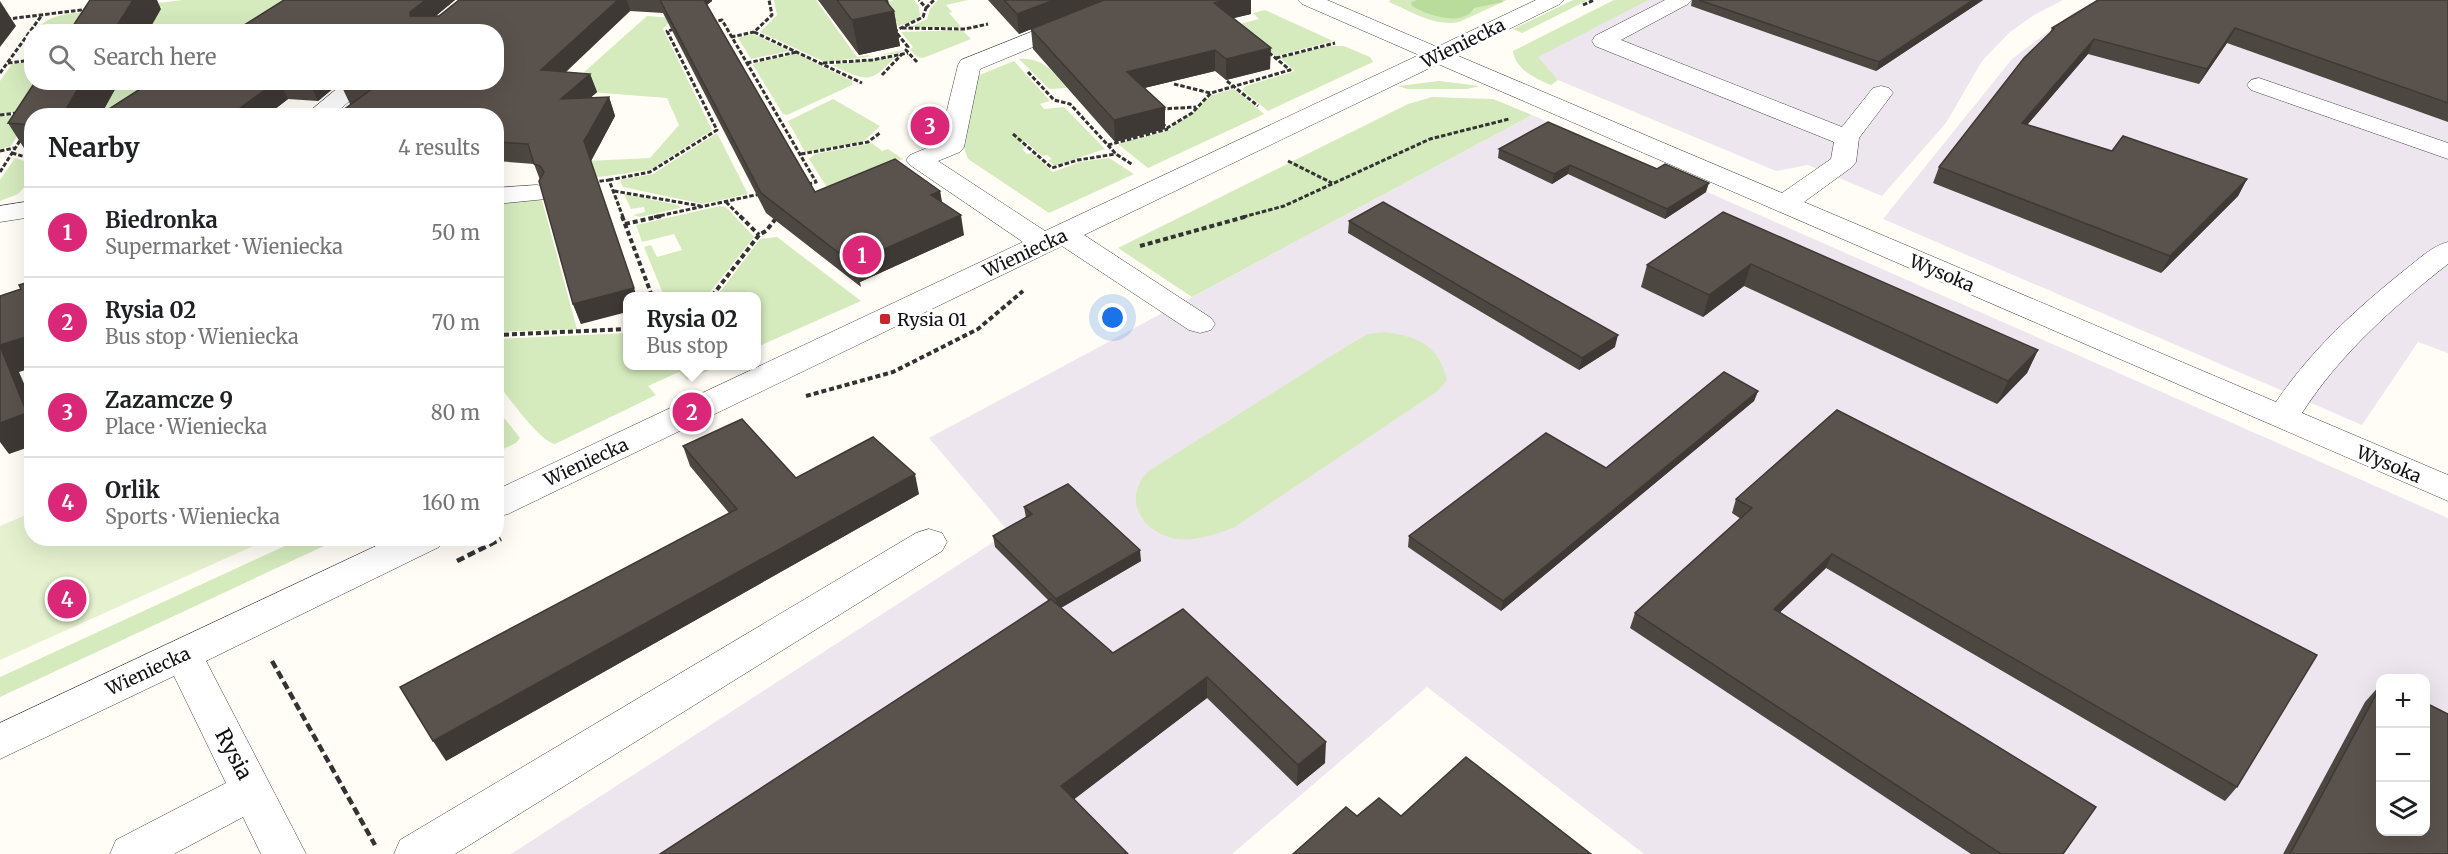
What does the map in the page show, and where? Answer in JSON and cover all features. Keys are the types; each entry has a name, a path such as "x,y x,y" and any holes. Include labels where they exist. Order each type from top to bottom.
{"street":[{"name":"Wysoka","path":"1309,0 2448,489"},
{"name":"Wieniecka","path":"504,501 1552,0"},
{"path":"1681,0 1603,41 1847,138"},
{"path":"1112,2 1008,50 969,65 951,147 919,160 1200,324"},
{"path":"2259,84 2448,151"},
{"path":"327,108 350,90"},
{"path":"1784,204 1843,162 1847,138 1881,93"},
{"path":"504,195 537,193"},
{"path":"0,214 24,210"},
{"path":"2282,418 2292,401 2366,316 2448,250"},
{"path":"416,854 929,542"},
{"name":"Wieniecka","path":"0,742 409,546"},
{"name":"Rysia","path":"183,654 284,854"},
{"path":"132,854 253,790"}],"path":[{"path":"731,37 754,32 772,15 769,0"},
{"path":"919,0 926,8"},
{"path":"917,62 906,50 908,47 895,31 923,17 926,8 934,0"},
{"path":"0,20 95,8"},
{"path":"35,24 42,15"},
{"path":"711,22 722,20 816,182 802,185"},
{"path":"902,28 965,29 989,24"},
{"path":"537,193 650,172 717,130 667,31 678,29"},
{"path":"754,32 862,82"},
{"path":"0,73 24,40"},
{"path":"1275,58 1343,41"},
{"path":"1174,84 1211,93 1235,88 1290,70 1260,46"},
{"path":"1008,50 1054,100 1070,104 1116,154 1135,166"},
{"path":"747,63 798,52"},
{"path":"822,63 872,60 908,52"},
{"path":"882,75 902,54"},
{"path":"7,63 24,61"},
{"path":"1227,81 1260,108"},
{"path":"1108,145 1169,129 1167,128 1197,107 1211,93"},
{"path":"1158,109 1197,107"},
{"path":"0,115 20,112"},
{"path":"1136,246 1284,206 1430,139 1518,117"},
{"path":"1161,122 1167,128"},
{"path":"801,154 868,142 881,132"},
{"path":"0,172 24,134"},
{"path":"1014,134 1052,168 1078,160 1116,154"},
{"path":"0,151 15,148"},
{"path":"12,153 24,157"},
{"path":"1287,161 1333,183"},
{"path":"609,180 650,292"},
{"path":"613,191 703,207"},
{"path":"625,224 769,192"},
{"path":"726,202 759,235"},
{"path":"716,292 759,235 766,231 780,213"},
{"path":"504,335 623,329"},
{"path":"272,661 380,854"}],"shaded area":[{"path":"1649,0 2063,0 2034,15 2010,32 1982,61 1946,123 1882,196 1808,165 1776,171 1558,80 1537,57"},
{"path":"2104,0 2448,0 2448,353 2418,342 2362,425 1883,219 2012,59 2074,12"},
{"path":"1532,115 2448,518 2448,854 1644,854 1427,687 1232,854 511,854 1009,532 929,438"}],"green space":[{"path":"183,0 310,0 272,24 152,24 162,7 113,13 117,8"},
{"path":"774,0 816,0 857,57 870,56 825,62 760,32 777,15"},
{"path":"893,0 914,0 919,7 920,16 912,22 898,26 881,6"},
{"path":"938,0 968,0 946,5 952,12 949,13 961,27 910,27 927,19 930,9"},
{"path":"1390,0 1507,0 1459,22 1450,23 1423,17 1389,2"},
{"path":"1417,0 1502,0 1503,2 1474,8 1469,14 1454,19 1435,16 1412,6 1411,2"},
{"path":"1573,0 1588,0 1522,33 1513,29"},
{"path":"1614,0 1649,0 1538,57 1558,80 1551,85 1533,76 1518,63 1513,51"},
{"path":"1265,10 1333,41 1276,56 1240,24 1259,19 1253,13"},
{"path":"92,11 87,24 42,24 53,18"},
{"path":"647,16 673,18 663,29 712,130 650,170 540,185 547,163 650,158 679,125 667,98 564,90"},
{"path":"962,30 971,39 923,58 917,57 910,49 913,47 901,32"},
{"path":"753,34 790,51 751,59 738,38"},
{"path":"1329,46 1344,46 1370,57 1373,62 1268,111 1242,90 1246,86 1295,71 1280,58"},
{"path":"902,50 899,53 877,56"},
{"path":"797,54 852,81 852,85 787,115 783,114 753,65"},
{"path":"896,56 880,72 867,77 860,77 832,65"},
{"path":"1019,59 1035,60 1041,63 1052,71 1067,88 1049,89"},
{"path":"1014,61 1050,101 1040,104 1044,109 1064,107 1105,149 1054,166 1048,160 1052,159 1047,155 1042,156 1025,141 1020,143 1027,154 1032,153 1053,172 1080,162 1109,158 1134,174 1049,213 968,159 964,148 977,76"},
{"path":"24,62 24,90 45,90 31,108 0,114 0,81 12,64"},
{"path":"1439,81 1480,86 1467,89 1407,89 1398,86"},
{"path":"1234,89 1264,114 1148,168 1118,144 1171,130 1170,128 1192,114 1212,95"},
{"path":"103,90 169,90 139,108 61,108"},
{"path":"1432,97 1493,99 1532,115 1192,297 1118,248 1408,104"},
{"path":"833,99 880,126 863,142 805,152 788,121"},
{"path":"24,113 24,125 11,146 0,149 0,117"},
{"path":"717,133 748,194 703,204 623,187 620,180 653,174"},
{"path":"872,143 882,151 888,149 903,159 828,189 809,159 815,154"},
{"path":"15,158 24,161 24,188 18,194 0,201 0,180"},
{"path":"624,194 678,205 680,208 640,217 633,215 645,212 644,207 631,209"},
{"path":"541,197 577,329 504,332 504,199"},
{"path":"720,206 726,207 754,237 710,292 662,292 644,247 651,245 657,257 682,250 674,234 642,242 636,225"},
{"path":"777,237 861,301 761,345 761,292 720,292 760,239"},
{"path":"1385,332 1417,340 1432,351 1438,358 1447,380 1438,391 1235,527 1204,537 1180,539 1161,534 1144,520 1136,502 1140,482 1147,472 1352,343 1368,334"},
{"path":"623,333 623,370 709,370 688,380 679,372 648,386 656,395 555,444 532,427 504,392 504,339"},
{"path":"504,418 520,438 516,443 504,449"},
{"path":"24,516 24,546 253,546 0,660 0,526"},
{"path":"285,546 324,546 0,697 0,677"}],"building":[{"path":"90,0 133,0 118,24 74,24"},
{"path":"284,0 426,0 410,12 410,16 439,16 459,0 618,0 541,70 590,74 561,99 609,97 584,141 634,288 573,304 539,181 544,172 540,166 534,164 528,144 504,142 504,108 346,108 370,90 504,90 504,24 246,24"},
{"path":"660,0 704,0 815,192 895,159 940,191 931,195 961,215 855,262 857,267 761,193"},
{"path":"837,0 885,0 894,11 852,20"},
{"path":"1004,0 1054,0 1017,14"},
{"path":"1104,0 1227,0 1214,3 1271,48 1226,59 1215,50 1127,72 1165,107 1114,120 1031,29"},
{"path":"1699,0 1973,0 1879,62"},
{"path":"2098,0 2448,0 2448,103 2235,28 2207,69 2094,39 2022,123 2112,151 2123,136 2247,179 2170,256 1939,167 2024,58 2054,29 2052,28"},
{"path":"30,90 77,90 67,108 24,108 24,124 8,123"},
{"path":"139,90 265,90 240,108 110,108"},
{"path":"1548,122 1657,169 1665,164 1709,183 1667,209 1570,165 1554,174 1499,149"},
{"path":"1383,202 1618,335 1582,358 1349,221"},
{"path":"1723,212 2038,350 2008,381 1751,264 1709,295 1647,265"},
{"path":"24,283 24,338 0,345 0,296 21,289 19,285"},
{"path":"0,346 24,406 24,414 0,423"},
{"path":"1724,372 1758,391 1503,601 1409,536 1546,433 1606,468"},
{"path":"1837,410 2317,655 2237,787 1832,554 1774,609 2096,807 2063,854 2001,854 1635,613 1752,508 1736,499"},
{"path":"742,419 796,478 873,437 915,474 433,741 400,687 737,509 683,446"},
{"path":"1068,484 1140,550 1056,599 993,536 1032,514 1024,507"},
{"path":"1051,599 1113,653 1183,609 1326,742 1298,765 1207,677 1061,786 1128,854 660,854"},
{"path":"2376,694 2376,836 2430,836 2430,705 2448,714 2448,854 2290,854"},
{"path":"1466,757 1591,854 1293,854 1346,807 1357,816 1379,798 1401,816"}],"place":[{"name":"Zazamcze 9","path":"930,126"},
{"name":"Biedronka","path":"862,255"},
{"name":"Rysia 01","path":"885,319"},
{"name":"Rysia 02","path":"692,412"},
{"name":"Orlik","path":"67,599"}]}
